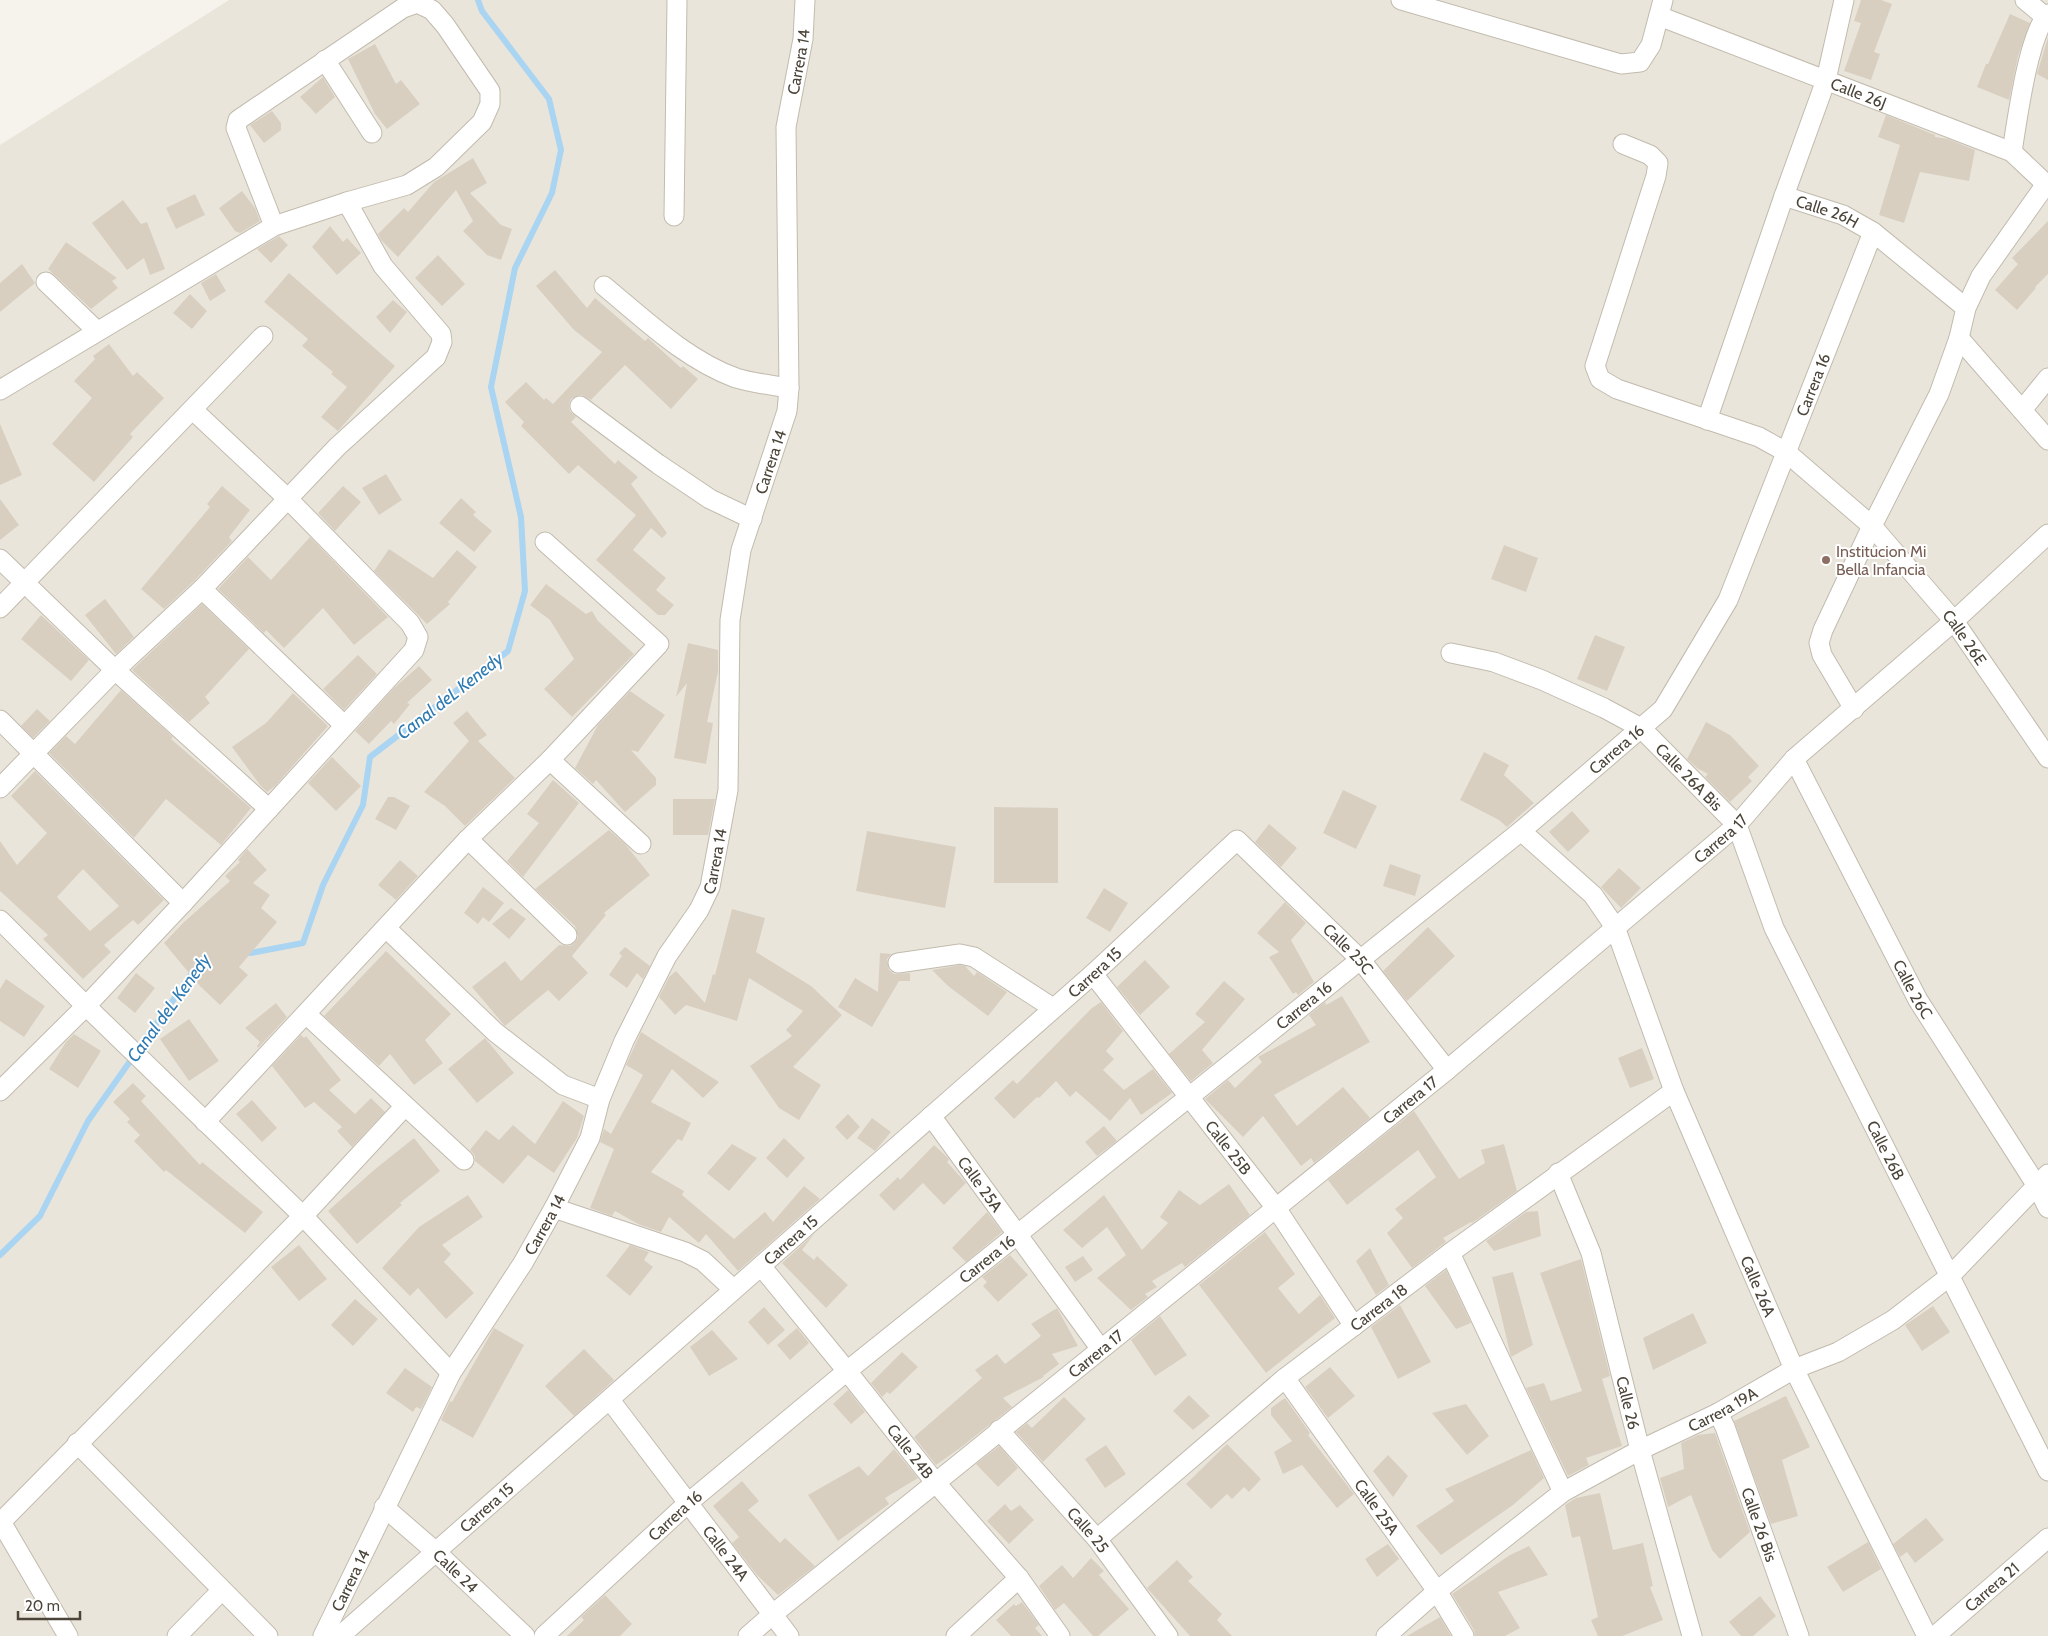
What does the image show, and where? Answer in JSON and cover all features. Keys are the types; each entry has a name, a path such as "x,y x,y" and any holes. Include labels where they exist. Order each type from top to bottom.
{"street":[{"path":"674,216 677,0"},
{"name":"Carrera 14","path":"323,1636 451,1372 524,1263 554,1208 590,1138 600,1099 624,1041 667,956 698,910 710,887 728,790 730,620 741,550 788,411 786,127 803,39 805,0"},
{"path":"1401,0 1621,64 1640,62 1651,45 1661,8"},
{"name":"Calle 26H","path":"1844,0 1826,80 1784,196 1843,215 1873,232 1966,308"},
{"path":"2012,152 2023,82 2037,36 2047,17 2025,0"},
{"path":"0,390 274,226 347,202 408,185 436,168 482,122 490,104 490,91 446,25 432,10 417,3 403,8 238,120 236,128 274,226"},
{"name":"Calle 26J","path":"1661,8 1826,80 2012,152 2047,185"},
{"path":"325,60 372,133"},
{"name":"Calle 26E","path":"1623,144 1650,155 1658,162 1656,176 1595,366 1600,379 1617,389 1759,437 1786,452 1872,526 1954,621 2042,737 2048,758"},
{"path":"1854,708 1822,655 1819,643 1872,526 1939,394 1959,338 1966,308 1981,276 2047,185"},
{"path":"1707,420 1784,196"},
{"path":"0,788 115,670 202,589 337,447 436,357 442,342 440,334 383,266 347,202"},
{"name":"Carrera 16","path":"544,1636 688,1503 847,1371 1521,831 1663,709 1728,600 1873,232"},
{"path":"46,282 97,331"},
{"path":"604,286 677,345 709,365 736,378 789,388"},
{"path":"0,608 263,336"},
{"path":"1959,338 2048,440"},
{"path":"2022,410 2048,378"},
{"path":"580,406 658,464 710,499 752,519"},
{"path":"0,1091 86,1006 183,903 414,650 418,637 410,623 287,498 193,410"},
{"name":"Carrera 17","path":"748,1636 1100,1348 1447,1070 1737,825 1794,759 1954,621 2048,534"},
{"path":"205,1122 468,839 550,760 659,644 545,542"},
{"path":"0,559 115,670 269,809"},
{"path":"202,589 344,725"},
{"name":"Calle 26A Bis","path":"1451,653 1494,662 1542,680 1604,708 1641,728 1737,825"},
{"path":"0,720 183,903"},
{"name":"Calle 26C","path":"1794,759 1918,1000 2043,1180 2048,1208"},
{"path":"550,760 641,844"},
{"name":"Calle 26B","path":"1737,825 1774,928 2048,1471"},
{"name":"Calle 26A","path":"1521,831 1593,895 1615,927 1674,1091 1794,1370 1927,1636"},
{"path":"468,839 568,935"},
{"name":"Calle 25C","path":"1237,840 1360,959 1447,1070"},
{"name":"Carrera 15","path":"340,1636 1053,1008 1094,974 1237,840"},
{"path":"0,920 303,1216 451,1372"},
{"path":"386,928 495,1032 563,1085 600,1099"},
{"path":"898,963 960,954 974,957 1053,1008"},
{"name":"Calle 25B","path":"1094,974 1276,1208 1354,1326"},
{"path":"306,1014 464,1160"},
{"name":"Carrera 18","path":"1097,1539 1285,1378 1558,1173 1674,1091"},
{"path":"68,1636 1,1521 303,1216 405,1106"},
{"name":"Calle 25A","path":"931,1116 1019,1234 1100,1348"},
{"name":"Calle 26","path":"1558,1173 1591,1253 1640,1450 1692,1636"},
{"name":"Carrera 19A","path":"1386,1636 1437,1591 1563,1492 1640,1450 1718,1413 1794,1370 1838,1352 1893,1320 1950,1276 2043,1180"},
{"path":"554,1208 685,1252 703,1261 733,1289"},
{"path":"1450,1253 1563,1492"},
{"name":"Calle 24B","path":"761,1266 935,1482 1020,1578 1060,1636"},
{"name":"Calle 25A","path":"1285,1378 1437,1591 1464,1636"},
{"name":"Calle 24A","path":"610,1400 789,1636"},
{"name":"Calle 26 Bis","path":"1718,1413 1725,1427 1799,1636"},
{"name":"Calle 25","path":"999,1430 1097,1539 1167,1636"},
{"path":"77,1443 268,1636"},
{"name":"Calle 24","path":"384,1507 436,1552 525,1636"},
{"name":"Carrera 21","path":"1936,1636 2048,1538"},
{"path":"956,1636 1020,1578"},
{"path":"177,1636 222,1590"}],"shaded area":[{"path":"229,0 2048,0 2048,1636 0,1636 0,145"}],"building":[{"path":"1861,0 1881,0 1892,4 1874,52 1880,54 1871,80 1844,71 1861,23 1854,21"},
{"path":"2010,14 2030,23 2018,56 2009,100 1977,87"},
{"path":"2048,37 2048,80 2037,74"},
{"path":"375,44 396,84 401,80 420,104 387,129 375,114 348,59"},
{"path":"323,77 335,97 316,114 300,97"},
{"path":"272,111 281,123 281,130 264,143 250,125"},
{"path":"1886,115 1935,135 1935,137 1948,139 1975,150 1969,181 1920,172 1904,223 1879,215 1900,145 1878,137"},
{"path":"473,158 487,183 470,193 501,225 512,229 501,260 487,255 463,231 473,221 456,190 398,257 381,240 378,234 404,208 408,212 434,182"},
{"path":"242,191 255,208 260,221 240,233 235,231 219,208"},
{"path":"195,194 205,215 176,229 166,208"},
{"path":"123,200 141,224 147,222 165,269 150,275 144,258 127,270 92,223"},
{"path":"2048,221 2048,274 2017,310 1995,290 2018,264 2012,258"},
{"path":"330,226 343,242 347,238 361,253 337,275 312,247"},
{"path":"279,236 288,245 271,263 257,249"},
{"path":"66,242 117,278 112,281 118,288 91,309 48,269"},
{"path":"438,255 465,284 442,306 415,278"},
{"path":"22,264 35,283 0,312 0,283"},
{"path":"555,270 587,308 595,298 645,341 648,338 681,368 683,366 698,379 671,409 625,365 591,400 582,395 576,396 571,399 569,404 570,411 576,417 571,422 615,464 618,460 638,477 631,484 667,533 662,538 651,528 633,550 666,578 656,590 674,605 665,615 658,615 596,560 636,515 578,465 569,474 521,426 524,422 505,402 526,382 544,400 546,398 553,404 602,352 574,330 536,286"},
{"path":"289,273 395,366 338,431 321,417 347,387 331,374 333,372 302,346 308,339 264,302"},
{"path":"216,274 226,291 210,301 201,283"},
{"path":"190,294 207,311 192,329 173,313"},
{"path":"393,300 407,312 390,333 376,317"},
{"path":"109,344 133,376 137,372 164,398 130,434 133,437 94,482 52,444 92,398 74,381 95,359 93,356"},
{"path":"0,424 22,475 0,485"},
{"path":"386,474 402,500 379,515 362,488"},
{"path":"222,486 250,510 229,537 232,541 164,609 141,589 210,507 207,504"},
{"path":"343,486 361,502 335,531 318,513"},
{"path":"461,498 476,512 473,515 492,531 474,552 439,523"},
{"path":"0,499 19,525 0,540"},
{"path":"310,537 388,617 354,645 323,608 284,648 266,630 264,633 218,589 248,557 271,580"},
{"path":"1504,545 1538,558 1526,592 1491,579"},
{"path":"389,549 433,578 457,550 477,567 448,602 450,604 427,624 374,571"},
{"path":"546,584 586,614 592,611 598,621 634,654 572,717 544,689 574,659 550,620 530,605"},
{"path":"105,599 134,637 116,654 85,615"},
{"path":"202,604 249,649 205,697 210,703 189,722 132,670"},
{"path":"41,615 89,660 71,681 21,639"},
{"path":"1595,635 1625,647 1607,691 1577,679"},
{"path":"688,643 718,650 718,672 707,722 713,723 706,764 674,758 687,683 676,697"},
{"path":"358,655 377,674 344,710 323,689"},
{"path":"419,666 432,680 407,703 410,704 394,724 391,721 369,744 355,731 394,688"},
{"path":"121,690 173,737 171,739 251,808 221,845 166,799 134,838 49,753 66,736 75,744"},
{"path":"630,691 665,715 638,752 631,750 656,778 656,785 625,812 596,780 593,784 575,768 598,725"},
{"path":"293,693 328,726 275,786 267,792 232,747 266,723"},
{"path":"37,709 50,721 33,738 21,726"},
{"path":"467,711 487,735 478,741 515,778 465,826 445,806 424,792 469,741 453,723"},
{"path":"1706,722 1730,735 1759,766 1748,777 1752,781 1730,802 1705,777 1708,774 1697,768 1687,759"},
{"path":"1484,752 1509,765 1504,775 1534,803 1507,827 1499,820 1460,800"},
{"path":"332,757 361,786 336,811 308,783"},
{"path":"35,771 164,900 138,925 133,920 104,945 111,952 83,979 43,939 48,935 0,891 0,841 17,865 47,833 11,796","holes":["83,869 119,906 90,931 57,897"]},
{"path":"553,780 579,803 523,877 507,861 539,823 527,814"},
{"path":"1343,790 1377,806 1356,849 1323,833"},
{"path":"388,797 394,797 410,806 396,830 375,819"},
{"path":"673,799 715,799 708,835 673,835"},
{"path":"994,807 1058,808 1058,883 994,883"},
{"path":"1572,811 1590,831 1568,852 1549,832"},
{"path":"1269,824 1297,848 1281,867 1255,842"},
{"path":"609,830 625,844 650,875 604,913 606,915 572,956 588,973 559,1001 548,990 505,1026 472,987 505,961 521,981 559,945 570,946 575,942 578,937 575,926 535,889"},
{"path":"867,831 956,847 945,908 856,891"},
{"path":"247,849 267,870 253,883 270,895 261,908 277,922 239,967 248,975 220,1005 200,986 164,943 183,923 230,881 225,876 240,862 238,860"},
{"path":"400,860 418,876 396,900 378,885"},
{"path":"1390,864 1421,875 1415,896 1383,886"},
{"path":"1619,868 1641,888 1621,908 1601,887"},
{"path":"483,887 504,903 489,922 483,917 478,924 464,913"},
{"path":"1104,888 1128,903 1110,932 1086,918"},
{"path":"1285,902 1306,923 1291,940 1314,982 1298,995 1296,992 1293,994 1269,957 1279,952 1257,933"},
{"path":"511,908 526,919 509,939 492,924"},
{"path":"732,909 765,918 756,952 811,986 842,1015 793,1067 821,1085 799,1120 779,1108 750,1066 792,1036 786,1030 803,1011 749,978 737,1021 686,1005 675,1015 659,997 669,977 676,971 705,1003 713,974 715,975"},
{"path":"1428,927 1455,956 1407,1001 1383,971"},
{"path":"625,947 650,966 643,979 637,973 627,988 609,975 622,956 619,953"},
{"path":"386,951 451,1014 425,1040 443,1063 414,1085 390,1054 379,1066 324,1016"},
{"path":"880,953 892,954 887,959 889,970 894,974 910,973 910,981 899,981 872,1027 838,1007 855,978 878,992"},
{"path":"1145,960 1170,987 1140,1015 1117,987"},
{"path":"960,965 965,966 974,976 977,972 1007,992 988,1016 948,986 932,970"},
{"path":"136,973 155,988 135,1013 117,998"},
{"path":"6,979 45,1006 24,1037 0,1021 0,989"},
{"path":"1224,981 1245,999 1202,1050 1213,1063 1191,1081 1169,1054 1205,1022 1195,1014"},
{"path":"1342,996 1370,1042 1274,1095 1297,1126 1343,1087 1370,1118 1314,1163 1311,1158 1301,1166 1263,1116 1243,1137 1205,1099 1228,1080 1235,1088 1262,1062 1258,1057 1316,1025 1309,1015 1325,1002 1326,1005"},
{"path":"1101,1002 1123,1031 1106,1051 1114,1059 1103,1070 1124,1090 1153,1069 1172,1093 1141,1115 1130,1098 1110,1121 1076,1091 1070,1097 1056,1081 1014,1119 994,1098 1013,1080 1017,1084 1092,1008"},
{"path":"276,1003 287,1017 258,1048 257,1046 260,1042 245,1028"},
{"path":"189,1019 219,1061 189,1081 160,1039"},
{"path":"641,1032 719,1082 703,1098 672,1069 651,1102 691,1123 682,1141 678,1139 651,1172 684,1191 682,1195 734,1239 765,1212 773,1222 804,1186 820,1199 738,1271 706,1234 699,1243 669,1217 661,1232 638,1224 615,1211 612,1216 590,1208 614,1149 600,1142 604,1129 611,1134 643,1075 626,1065"},
{"path":"74,1034 101,1051 78,1088 49,1069 66,1042"},
{"path":"301,1035 304,1038 306,1036 341,1080 329,1090 355,1114 371,1098 385,1112 352,1147 337,1131 342,1127 314,1102 305,1108 272,1066"},
{"path":"485,1038 514,1073 477,1103 448,1069"},
{"path":"1642,1048 1654,1079 1630,1088 1618,1058"},
{"path":"133,1083 146,1096 141,1101 200,1165 202,1162 263,1212 245,1233 166,1170 164,1172 134,1141 140,1135 127,1122 130,1119 113,1102"},
{"path":"252,1100 277,1128 262,1142 236,1114"},
{"path":"563,1101 584,1116 577,1138 554,1173 528,1155 503,1184 475,1161 475,1156 470,1150 486,1130 499,1140 513,1125 535,1144"},
{"path":"1414,1111 1459,1179 1485,1163 1481,1150 1504,1144 1517,1191 1472,1223 1443,1238 1446,1242 1412,1268 1387,1233 1403,1218 1395,1209 1436,1177 1418,1150 1347,1205 1328,1180"},
{"path":"848,1114 860,1127 847,1140 835,1127"},
{"path":"872,1118 891,1132 875,1151 857,1138"},
{"path":"1104,1126 1117,1141 1097,1156 1085,1142"},
{"path":"414,1138 440,1171 400,1203 402,1205 357,1244 328,1211"},
{"path":"784,1138 805,1158 787,1178 766,1158"},
{"path":"732,1144 757,1158 729,1191 707,1173"},
{"path":"934,1145 948,1158 947,1162 966,1183 944,1205 923,1183 894,1211 879,1195 898,1177 900,1180"},
{"path":"1229,1184 1250,1215 1185,1267 1182,1263 1152,1281 1157,1287 1145,1294 1148,1297 1131,1310 1097,1278 1126,1255 1107,1227 1082,1248 1063,1230 1104,1195 1142,1250 1168,1223 1160,1217 1179,1190 1200,1205"},
{"path":"468,1195 483,1217 442,1245 451,1254 444,1262 474,1293 446,1319 418,1288 410,1296 382,1268 419,1227"},
{"path":"1538,1211 1541,1236 1494,1251 1486,1241 1526,1212"},
{"path":"987,1212 1002,1232 966,1262 952,1248"},
{"path":"1265,1232 1295,1274 1278,1288 1299,1314 1320,1295 1335,1318 1266,1373 1199,1285"},
{"path":"814,1234 802,1250 814,1260 817,1256 848,1285 826,1308 782,1263"},
{"path":"299,1245 327,1279 299,1301 271,1267"},
{"path":"630,1245 649,1252 644,1260 653,1267 630,1296 606,1276"},
{"path":"1370,1248 1389,1285 1376,1295 1356,1261"},
{"path":"1010,1255 1028,1275 998,1302 983,1286 987,1282 982,1277"},
{"path":"1083,1256 1093,1270 1075,1282 1065,1267"},
{"path":"1581,1259 1610,1376 1602,1379 1622,1446 1586,1458 1589,1465 1568,1476 1526,1388 1544,1383 1551,1401 1582,1391 1540,1273"},
{"path":"1446,1270 1471,1323 1456,1329 1425,1286"},
{"path":"1513,1272 1533,1345 1511,1357 1492,1277"},
{"path":"355,1299 378,1319 353,1346 331,1325"},
{"path":"1400,1305 1431,1362 1398,1379 1371,1327"},
{"path":"1933,1306 1950,1332 1922,1351 1905,1325"},
{"path":"764,1307 785,1330 768,1345 748,1322"},
{"path":"1057,1308 1078,1346 1052,1354 1059,1364 1044,1377 1003,1398 1012,1407 936,1465 914,1437 982,1378 975,1370 997,1354 1005,1364 1041,1336 1031,1324"},
{"path":"1693,1313 1707,1343 1653,1370 1643,1338"},
{"path":"1160,1316 1187,1355 1155,1376 1131,1340"},
{"path":"494,1328 524,1345 473,1438 441,1420 450,1401 452,1402"},
{"path":"797,1328 809,1343 790,1360 777,1345"},
{"path":"712,1330 738,1359 709,1376 690,1347"},
{"path":"584,1349 614,1380 574,1416 545,1386"},
{"path":"902,1352 918,1367 890,1394 887,1392 882,1397 871,1383"},
{"path":"1330,1367 1355,1396 1328,1418 1305,1387"},
{"path":"405,1368 432,1387 421,1409 416,1407 413,1412 386,1393"},
{"path":"848,1390 865,1412 851,1424 833,1404"},
{"path":"1189,1395 1210,1416 1193,1430 1173,1411"},
{"path":"1786,1396 1810,1447 1782,1460 1798,1516 1771,1524 1734,1421"},
{"path":"1064,1397 1086,1419 1043,1462 1016,1432 1027,1423 1032,1428"},
{"path":"1285,1398 1310,1433 1308,1435 1354,1494 1337,1508 1302,1465 1283,1474 1274,1452 1292,1441 1271,1415 1271,1408"},
{"path":"1466,1404 1489,1436 1467,1455 1432,1413"},
{"path":"1715,1433 1750,1532 1720,1559 1712,1550 1691,1495 1668,1507 1660,1478 1684,1469 1681,1443 1698,1435"},
{"path":"1227,1444 1261,1479 1249,1492 1244,1487 1232,1499 1227,1494 1211,1509 1186,1484"},
{"path":"1106,1445 1126,1474 1105,1488 1085,1459"},
{"path":"999,1446 1018,1468 998,1487 976,1464"},
{"path":"894,1449 918,1478 885,1498 889,1504 838,1541 808,1495 859,1466 868,1476"},
{"path":"1531,1450 1544,1478 1513,1505 1441,1555 1416,1526 1454,1501 1445,1489"},
{"path":"1388,1455 1408,1476 1393,1497 1373,1471"},
{"path":"742,1481 759,1501 748,1510 780,1543 785,1538 815,1566 778,1595 757,1575 732,1543 739,1537 713,1506"},
{"path":"1600,1493 1613,1550 1643,1543 1653,1586 1650,1587 1663,1620 1622,1636 1598,1636 1591,1620 1598,1617 1580,1536 1572,1538 1565,1505 1576,1498"},
{"path":"1005,1504 1011,1511 1020,1505 1034,1520 1009,1544 987,1521"},
{"path":"1926,1518 1944,1540 1915,1563 1907,1552 1900,1557 1893,1544"},
{"path":"1868,1542 1881,1569 1843,1592 1827,1567"},
{"path":"1388,1544 1399,1559 1377,1577 1365,1559"},
{"path":"1529,1546 1548,1575 1498,1592 1520,1628 1505,1636 1475,1636 1474,1630 1452,1594 1510,1555"},
{"path":"1091,1558 1104,1571 1099,1575 1129,1609 1098,1636 1093,1636 1064,1603 1055,1610 1039,1586 1062,1565 1073,1578"},
{"path":"1177,1560 1193,1577 1188,1581 1222,1614 1217,1620 1232,1636 1190,1636 1147,1588"},
{"path":"605,1595 632,1624 620,1636 567,1636 584,1620 581,1617"},
{"path":"1760,1596 1776,1616 1753,1636 1741,1636 1729,1622"},
{"path":"1022,1602 1039,1625 1035,1628 1042,1636 1011,1636 996,1620 1014,1604 1016,1606"},
{"path":"1440,1617 1451,1636 1407,1636"}],"waterway":[{"name":"Canal deL Kenedy","path":"245,952 251,953 303,943 323,885 363,805 370,757 508,651 525,591 521,517 491,387 515,268 552,193 561,150 549,99 482,11 478,0"},
{"name":"Canal deL Kenedy","path":"0,1255 40,1216 88,1121 195,969"}],"place":[{"name":"Institucion Mi Bella Infancia","path":"1826,560"}]}
